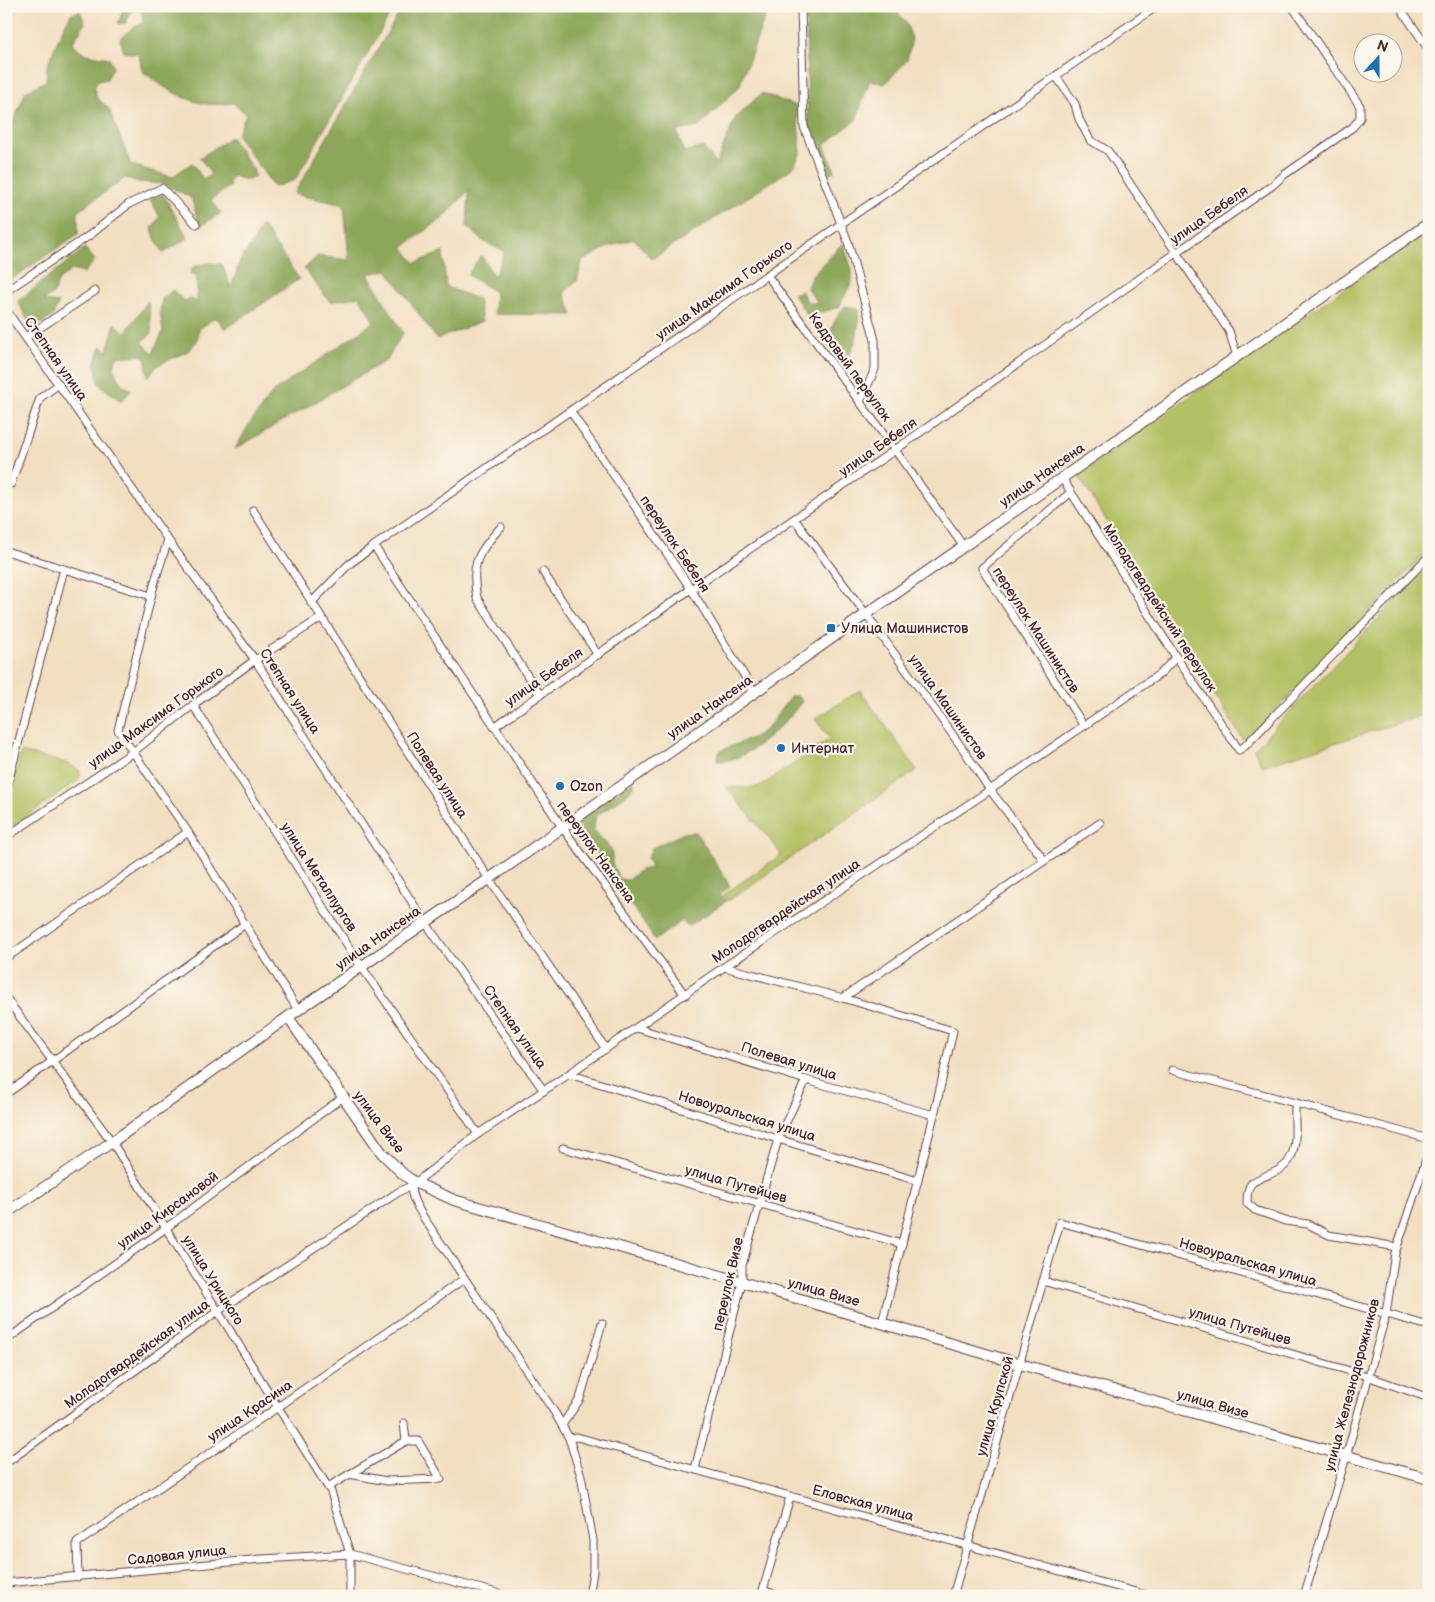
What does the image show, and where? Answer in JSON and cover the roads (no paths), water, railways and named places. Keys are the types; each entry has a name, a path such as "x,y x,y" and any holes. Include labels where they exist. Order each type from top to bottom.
{"main road":[{"name":"улица Нансена","path":"6,1213 112,1142 298,1010 1429,222"},
{"name":"улица Визе","path":"288,1017 382,1153 412,1184 483,1209 742,1282 1020,1364 1429,1479"}],"street":[{"path":"801,6 804,127 841,224 875,340 875,369 860,402"},
{"name":"улица Максима Горького","path":"312,603 348,565 374,546 1157,6"},
{"name":"улица Бебеля","path":"494,727 691,589 896,450 1354,127 1360,118 1360,106 1292,6"},
{"path":"1399,6 1429,50"},
{"path":"1056,76 1075,104 1078,119 1090,140 1108,151 1229,330 1237,356"},
{"path":"6,291 90,235 129,204 162,188 196,224"},
{"name":"Кедровый переулок","path":"767,275 896,450 964,547"},
{"path":"26,338 95,291"},
{"name":"Степная улица","path":"6,310 255,660 425,922 544,1091"},
{"path":"6,483 11,484 40,398 59,384"},
{"name":"переулок Бебеля","path":"570,412 691,589 755,693"},
{"name":"Молодогвардейский переулок","path":"1062,478 1176,657 1238,750 1245,746 1429,556"},
{"name":"переулок Машинистов","path":"1070,493 982,568 1084,726"},
{"name":"Полевая улица","path":"253,510 488,879 606,1049"},
{"name":"улица Машинистов","path":"795,520 866,614 990,790 1044,860"},
{"path":"501,527 484,545 475,564 474,584 477,598 540,695"},
{"path":"168,540 118,730 188,832 298,1010"},
{"name":"переулок Нансена","path":"374,546 562,826 685,994"},
{"path":"6,551 152,596"},
{"path":"6,790 64,569"},
{"path":"543,572 598,655"},
{"name":"улица Максима Горького","path":"6,837 133,752 255,660 321,618"},
{"name":"Молодогвардейская улица","path":"6,1463 218,1311 412,1184 478,1134 1084,726 1161,673 1176,657"},
{"name":"улица Металлургов","path":"193,705 361,966 478,1134"},
{"path":"842,998 1100,823"},
{"path":"6,958 188,832"},
{"path":"6,1094 245,924"},
{"path":"724,967 842,998 953,1031 882,1323"},
{"name":"улица Урицкого","path":"6,998 112,1142 331,1492 350,1554 350,1596"},
{"name":"Полевая улица","path":"637,1028 806,1080 934,1115"},
{"path":"1172,1070 1429,1139"},
{"name":"Новоуральская улица","path":"569,1074 918,1181"},
{"name":"переулок Визе","path":"695,1469 742,1282 742,1265 778,1139 806,1080"},
{"name":"улица Кирсановой","path":"6,1340 166,1228 343,1096"},
{"path":"1297,1103 1295,1108 1294,1148 1289,1160 1275,1173 1251,1184 1247,1192 1247,1202 1255,1210 1285,1221 1308,1224 1329,1235 1397,1247"},
{"name":"улица Путейцев","path":"563,1148 902,1244"},
{"name":"улица Железнодорожников","path":"1304,1596 1386,1314 1397,1247 1429,1151"},
{"path":"412,1184 411,1193 413,1200 424,1218 555,1413 569,1438 581,1476 593,1540 593,1572 588,1596"},
{"name":"Новоуральская улица","path":"1060,1222 1429,1326"},
{"name":"улица Крупской","path":"953,1596 1060,1222"},
{"name":"улица Красина","path":"78,1577 76,1542 278,1407 464,1279"},
{"name":"улица Путейцев","path":"1043,1281 1368,1376 1429,1398"},
{"path":"562,1425 580,1399 602,1323"},
{"path":"404,1422 406,1441"},
{"name":"Еловская улица","path":"569,1438 577,1437 695,1469 790,1497 968,1544 1136,1594 1150,1596"},
{"path":"328,1487 349,1474 406,1441 418,1441 441,1479 388,1481 349,1474"},
{"path":"779,1596 764,1590 790,1497"},
{"name":"Садовая улица","path":"6,1583 262,1559 350,1554 508,1596"}],"place":[{"name":"Улица Машинистов","path":"831,628"},
{"name":"Интернат","path":"781,748"},
{"name":"Ozon","path":"560,786"}]}
